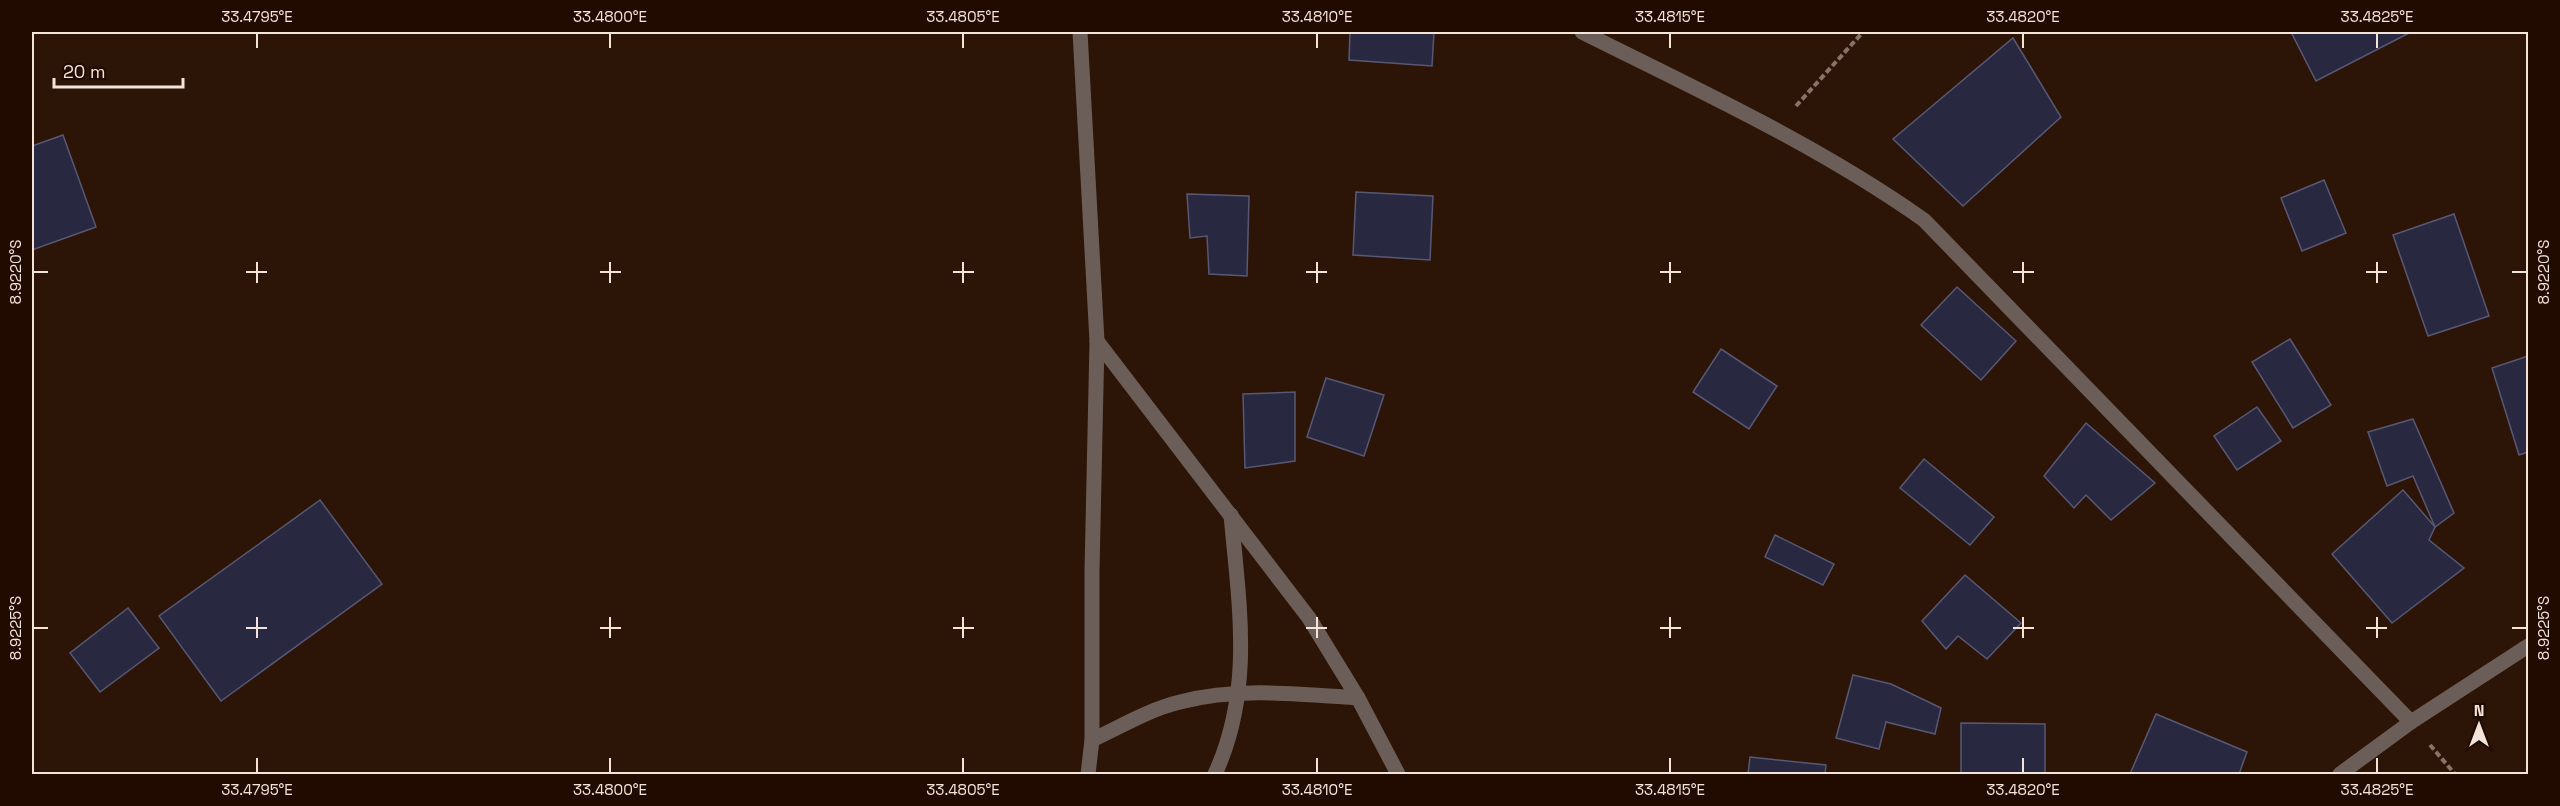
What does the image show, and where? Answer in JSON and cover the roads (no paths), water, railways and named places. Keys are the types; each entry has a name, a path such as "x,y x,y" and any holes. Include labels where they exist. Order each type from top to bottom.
{"street":[{"path":"1080,32 1097,341 1092,571 1092,740 1088,774"},
{"path":"1582,32 1775,129 1893,198 1924,220 2410,722"},
{"path":"1097,341 1309,618 1358,698 1398,774"},
{"path":"1215,774 1229,740 1239,694 1242,633 1231,514"},
{"path":"2340,774 2410,722 2529,646"},
{"path":"1092,740 1178,702 1209,695 1285,693 1358,698"}]}
